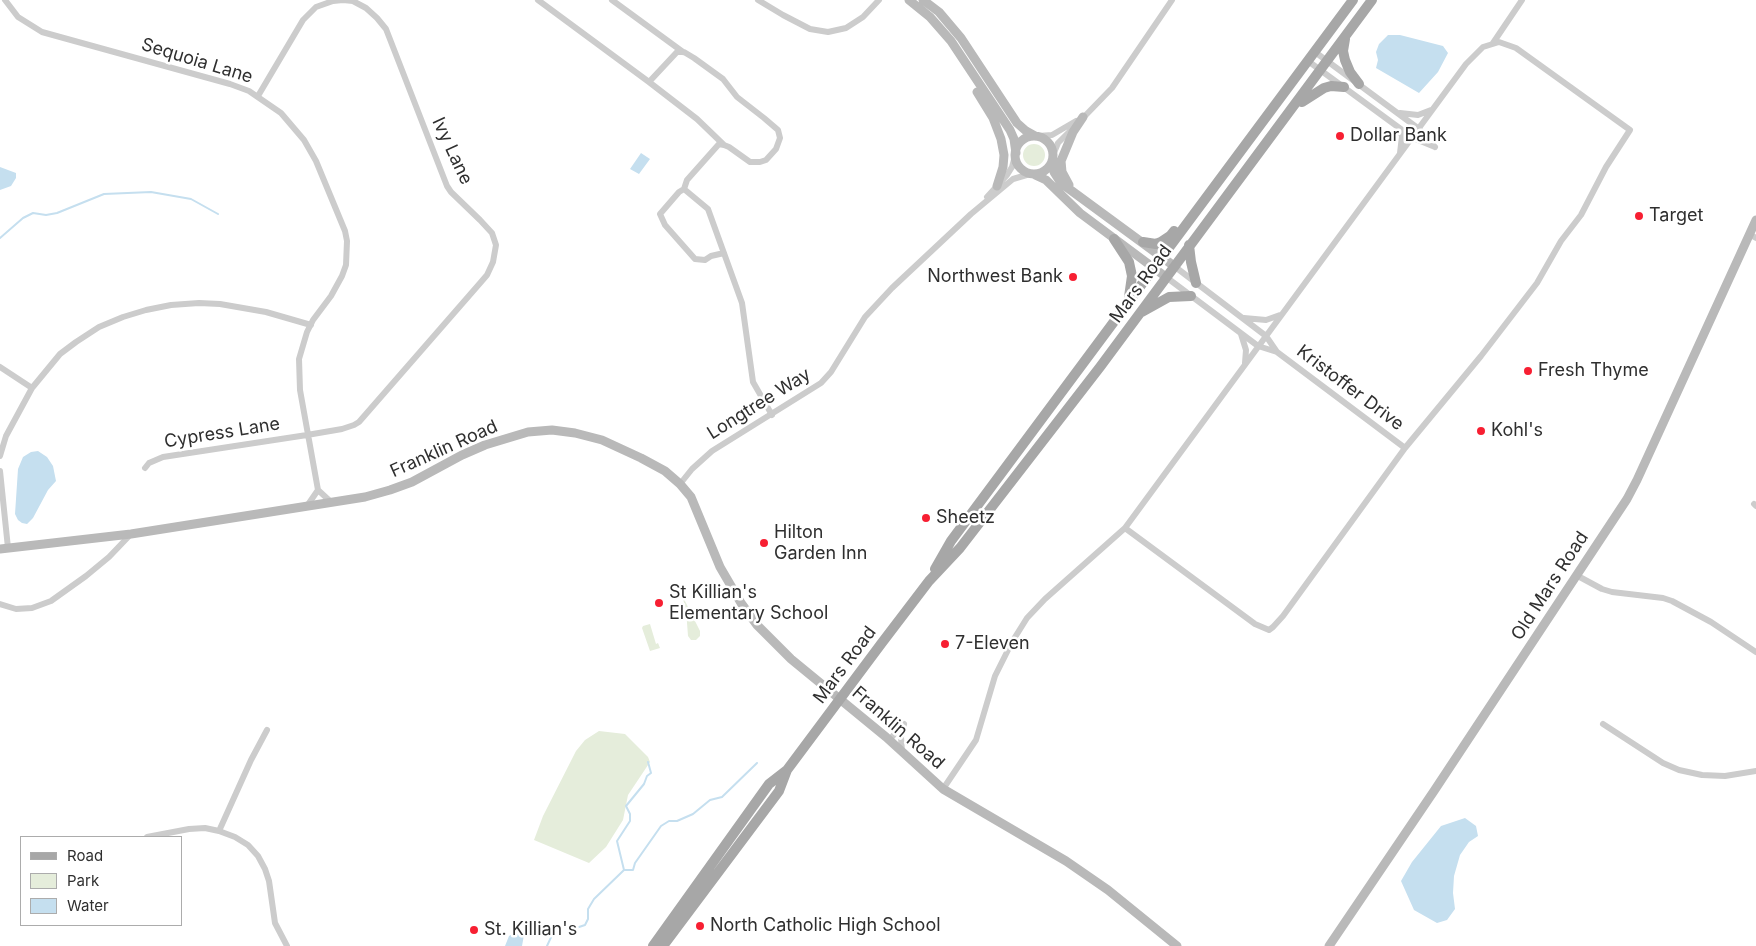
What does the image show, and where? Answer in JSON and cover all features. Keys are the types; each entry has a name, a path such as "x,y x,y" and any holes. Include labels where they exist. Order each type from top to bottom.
{"main road":[{"name":"Mars Road","path":"929,581 951,541 1353,0"},
{"name":"Mars Road","path":"653,946 769,784 787,770 929,581 960,548 1100,367 1372,0"},
{"path":"1345,36 1343,51 1345,60 1350,72 1359,84"},
{"path":"1293,108 1323,88 1331,86 1344,87"},
{"path":"1143,242 1156,244 1170,236 1199,198 1235,160"},
{"path":"1114,239 1127,257 1131,270 1132,284 1127,304"},
{"path":"1189,245 1196,283"},
{"path":"1139,314 1169,297 1191,296"},
{"name":"Mars Road","path":"663,946 779,791 787,770"}],"street":[{"name":"Sequoia Lane","path":"5,0 18,17 42,32 230,84 258,96 281,113 304,140 316,161 345,231 347,250 346,264 342,276 334,292 311,325 302,347 299,373 307,435 318,490"},
{"name":"Ivy Lane","path":"258,96 303,20 316,8 324,3 343,0 361,5 382,22 447,186 487,226 492,233 496,245 493,262 487,276 359,422 342,429 307,435"},
{"path":"538,0 649,82 696,119 722,141 724,145"},
{"path":"612,0 723,80 736,97 778,130 780,138 772,154 766,160 760,162 750,162 729,146 719,144 687,180 684,189 678,192 660,214 665,225 695,259 705,260 711,256 724,253"},
{"path":"758,0 810,28 828,32 846,28 864,17 879,0"},
{"path":"909,0 930,17 1017,123 1026,131 1045,139 1050,144 1054,172 1059,180 1174,266"},
{"path":"923,0 939,12 961,38 1012,134 1019,166 1046,180 1080,213 1166,277"},
{"path":"971,214 1013,180 1044,171 1050,166 1060,139 1112,88 1172,0"},
{"path":"1493,43 1522,0"},
{"path":"944,33 955,57 996,124 1004,155 1003,167 997,186"},
{"path":"943,789 976,740 995,676 1012,642 1027,618 1045,599 1125,528 1472,57 1483,47 1493,43 1499,42 1516,48 1630,130 1606,167 1581,214 1561,241 1537,283 1481,356 1405,448 1283,616 1269,630 1255,624 1125,528"},
{"path":"649,82 671,56 677,52 684,52"},
{"path":"1308,61 1413,138 1436,148 1419,129 1398,112 1315,52"},
{"path":"1398,112 1418,115 1429,112 1434,108"},
{"path":"971,214 1010,170 1018,146 1023,140 1037,136 1052,135 1084,117"},
{"path":"1074,191 1064,176 1061,162 1073,132 1084,117"},
{"path":"1398,158 1402,141 1399,127"},
{"path":"684,189 708,209 742,304 753,382 772,415"},
{"name":"Longtree Way","path":"680,484 712,450 772,415 826,379 864,317 971,214"},
{"name":"Old Mars Road","path":"1329,946 1627,499 1752,236 1756,220"},
{"name":"Kristoffer Drive","path":"1174,266 1266,336 1277,352 1405,448"},
{"name":"Kristoffer Drive","path":"1166,277 1258,346 1277,352"},
{"path":"0,456 6,436 32,388 55,359 99,327 123,317 171,305 220,304 266,312 311,325"},
{"path":"1240,317 1266,320 1278,317 1283,313"},
{"path":"1240,333 1246,350 1244,365"},
{"path":"0,367 32,388"},
{"name":"Franklin Road","path":"4,549 131,534 365,497 412,482 462,455 506,438 528,432 552,430 575,432 602,440 657,467 680,484 691,497 720,566 741,603 757,624 792,660 888,740 943,789 1066,860 1119,899 1177,946"},
{"name":"Cypress Lane","path":"145,468 149,463 163,457 307,435"},
{"path":"0,471 4,549"},
{"path":"307,506 318,490 331,502"},
{"path":"0,604 16,609 32,608 51,601 86,576 131,534"},
{"path":"1576,575 1602,589 1612,592 1663,598 1672,601 1711,622 1756,652"},
{"path":"888,740 904,724 901,736 902,752"},
{"path":"1603,724 1663,763 1679,770 1702,775 1725,776 1756,771"},
{"path":"219,830 267,730"},
{"path":"151,836 205,828 219,830 248,845 258,856 269,880 275,923 287,946"}],"green space":[{"path":"1034,144 1042,147 1045,155 1042,163 1034,166 1026,163 1023,155 1026,147"},
{"path":"681,593 700,631 700,636 696,640 691,640 688,636 686,609"},
{"path":"650,624 656,644 658,643 660,648 650,651 642,628"},
{"path":"599,731 625,734 648,757 650,762 628,795 623,820 606,847 589,863 534,840 543,816 576,751 585,740"}],"water":[{"path":"1388,35 1400,35 1443,46 1448,53 1438,72 1419,93 1376,68 1378,60 1376,52 1379,44"},
{"path":"641,153 650,159 639,174 630,169"},
{"path":"0,167 16,173 16,178 11,186 0,190"},
{"path":"38,451 47,457 53,466 56,481 48,490 33,518 27,524 18,520 15,514 18,469 23,457 31,452"},
{"path":"1465,818 1476,826 1478,836 1469,842 1460,855 1454,876 1453,893 1455,909 1447,920 1437,923 1414,910 1401,881 1412,862 1441,826"},
{"path":"519,930 524,935 522,946 505,946 509,936"}],"waterway":[{"path":"0,238 23,218 33,213 46,215 57,213 104,194 151,192 191,199 218,214"},
{"path":"547,946 553,933 560,927 576,928 585,925 588,919 588,909 594,899 624,870 617,841 630,821 630,814 626,806 651,773 648,762"},
{"path":"625,870 633,870 635,863 661,826 669,821 677,821 693,814 710,800 722,797 757,763"}],"place":[{"name":"Dollar Bank","path":"1340,136"},
{"name":"Target","path":"1639,216"},
{"name":"Northwest Bank","path":"1073,277"},
{"name":"Fresh Thyme","path":"1528,371"},
{"name":"Kohl's","path":"1481,431"},
{"name":"Sheetz","path":"926,518"},
{"name":"Hilton Garden Inn","path":"764,543"},
{"name":"St Killian's Elementary School","path":"659,603"},
{"name":"7-Eleven","path":"945,644"},
{"name":"North Catholic High School","path":"700,926"},
{"name":"St. Killian's","path":"474,930"}]}
